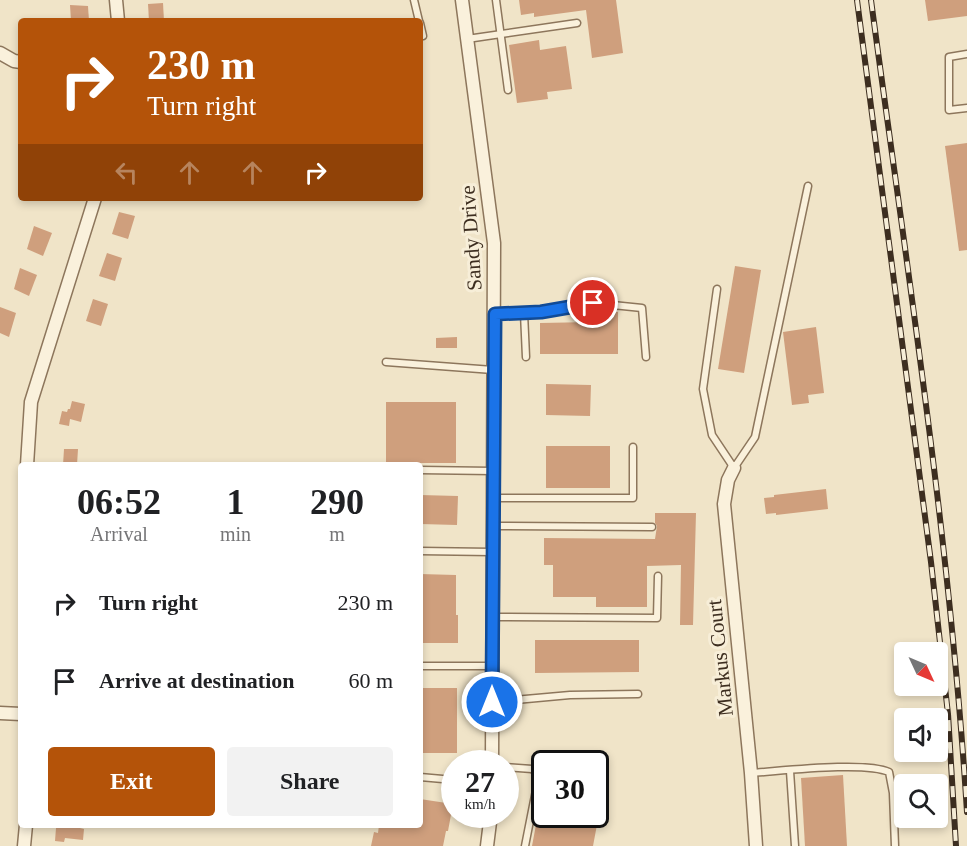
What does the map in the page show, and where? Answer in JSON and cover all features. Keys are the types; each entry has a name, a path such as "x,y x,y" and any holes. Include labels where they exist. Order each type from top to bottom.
{"street":[{"path":"116,0 118,18"},
{"name":"Sandy Drive","path":"462,0 492,220 495,271 492,750"},
{"path":"0,53 18,62"},
{"path":"27,462 32,402 94,201"},
{"name":"Markus Court","path":"734,468 725,492 724,504 751,773 756,846"},
{"path":"0,713 18,714"},
{"path":"24,846 26,828"},
{"path":"487,846 489,828"}],"lane":[{"path":"414,0 419,18"},
{"path":"496,0 508,90"},
{"path":"467,39 577,23"},
{"path":"967,54 949,57 949,110 967,108"},
{"path":"717,289 703,389 712,435 734,468 755,437 808,186"},
{"path":"495,314 541,312 593,303 642,308 646,357"},
{"path":"524,313 526,357"},
{"path":"386,362 494,370"},
{"path":"493,498 633,498 633,447"},
{"path":"423,470 494,471"},
{"path":"493,526 652,527"},
{"path":"423,551 493,552"},
{"path":"493,617 657,618 658,576"},
{"path":"423,666 492,666"},
{"path":"492,702 570,695 638,694"},
{"path":"751,773 879,767 889,772 893,793 895,846"},
{"path":"519,768 532,769 539,775 525,846"},
{"path":"790,771 795,846"},
{"path":"423,777 441,779"}],"building":[{"path":"519,0 616,0 623,53 592,58 586,10 534,17 534,13 521,15"},
{"path":"925,0 967,0 967,16 928,21"},
{"path":"163,3 164,18 149,18 148,4"},
{"path":"70,5 88,6 89,18 71,18"},
{"path":"539,40 540,50 566,46 572,89 547,92 548,99 517,103 509,45"},
{"path":"967,143 967,250 959,251 945,146"},
{"path":"119,212 135,216 128,239 112,234"},
{"path":"34,226 52,233 43,256 27,249"},
{"path":"107,253 122,258 115,281 99,276"},
{"path":"735,266 761,270 744,373 718,369"},
{"path":"20,268 37,275 29,296 14,289"},
{"path":"93,299 108,304 101,326 86,321"},
{"path":"0,307 16,313 9,337 0,333"},
{"path":"592,312 618,312 618,354 540,354 540,323 592,322"},
{"path":"816,327 824,393 808,395 809,403 792,405 783,332"},
{"path":"457,337 457,348 436,348 436,338"},
{"path":"546,384 591,385 590,416 546,415"},
{"path":"72,401 85,404 81,422 70,419 69,426 59,424 62,411 67,412 70,409"},
{"path":"386,402 456,402 456,463 386,462"},
{"path":"546,446 610,446 610,488 546,488"},
{"path":"64,449 78,449 77,462 63,462"},
{"path":"826,489 828,509 776,515 776,513 766,514 764,498"},
{"path":"423,495 458,496 457,525 423,524"},
{"path":"655,513 696,513 693,625 680,625 681,565 647,566 647,607 596,607 596,597 553,597 553,565 544,565 544,538 655,539 657,526"},
{"path":"423,574 456,575 458,643 423,643"},
{"path":"535,640 639,640 639,672 535,673"},
{"path":"423,688 457,688 457,750 423,753"},
{"path":"843,775 847,846 805,846 801,778"},
{"path":"423,799 441,802 441,828 449,828 443,846 371,846 374,832 378,833 379,828 423,828"},
{"path":"56,828 84,829 83,840 65,838 64,842 55,841"},
{"path":"535,828 596,828 593,846 532,846"}],"railway":[{"path":"857,0 931,562 948,714 956,846"},
{"path":"871,0 939,507 967,812"}],"route":[{"path":"492,702 495,314 541,312 593,303"}]}
